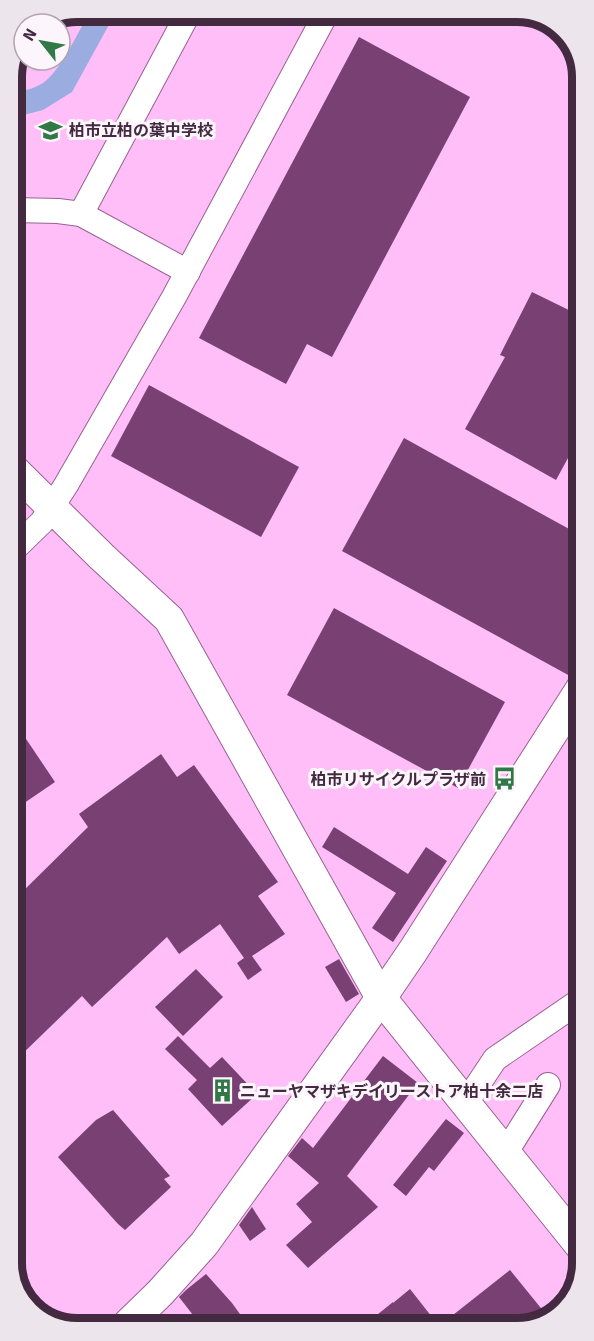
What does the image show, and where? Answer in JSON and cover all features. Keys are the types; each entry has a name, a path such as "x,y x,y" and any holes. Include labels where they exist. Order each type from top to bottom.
{"street":[{"path":"81,214 184,22"},
{"path":"23,541 42,522 66,485 188,272 321,23"},
{"path":"23,210 81,214 188,272"},
{"path":"23,478 169,619 381,998 572,1235"},
{"path":"134,1318 204,1244 381,998 572,703"},
{"path":"465,1104 495,1059 572,1006"},
{"path":"506,1152 548,1085"}],"shaded area":[{"path":"84,22 110,22 72,92 43,110 23,115 23,91 36,87 54,72 72,72 72,43"}],"building":[{"path":"359,37 470,97 332,357 307,344 286,384 199,338"},
{"path":"532,292 572,312 572,451 556,480 465,429 505,357 500,355"},
{"path":"149,385 299,467 261,537 111,456"},
{"path":"404,438 572,531 572,673 570,676 342,551"},
{"path":"334,608 505,702 458,788 287,695"},
{"path":"22,734 55,782 22,804"},
{"path":"161,754 177,777 194,765 278,882 258,896 285,934 252,956 262,970 248,980 237,963 244,958 220,924 179,954 167,937 92,1007 82,996 22,1054 22,892 88,827 79,814"},
{"path":"334,827 408,874 426,847 447,861 393,942 372,928 396,893 322,847"},
{"path":"339,959 359,994 346,1002 325,967"},
{"path":"196,969 223,997 183,1036 155,1007"},
{"name":"ニューヤマザキデイリーストア柏十余二店","path":"178,1036 210,1068 222,1057 257,1094 222,1126 188,1089 197,1080 165,1049"},
{"path":"383,1056 418,1083 347,1176 378,1207 308,1268 286,1245 312,1222 296,1204 319,1183 288,1156 302,1138 313,1148"},
{"path":"113,1110 170,1176 164,1179 171,1187 125,1230 58,1157 96,1120"},
{"path":"446,1119 464,1133 434,1171 429,1167 406,1196 393,1185"},
{"path":"252,1207 266,1229 250,1241 239,1225"},
{"path":"510,1270 544,1311 534,1316 517,1318 449,1318"},
{"path":"206,1274 243,1318 195,1318 179,1297"},
{"path":"410,1289 433,1318 373,1318"}],"place":[{"name":"柏市立柏の葉中学校","path":"51,130"},
{"name":"柏市リサイクルプラザ前","path":"504,779"},
{"name":"ニューヤマザキデイリーストア柏十余二店","path":"222,1091"}]}
